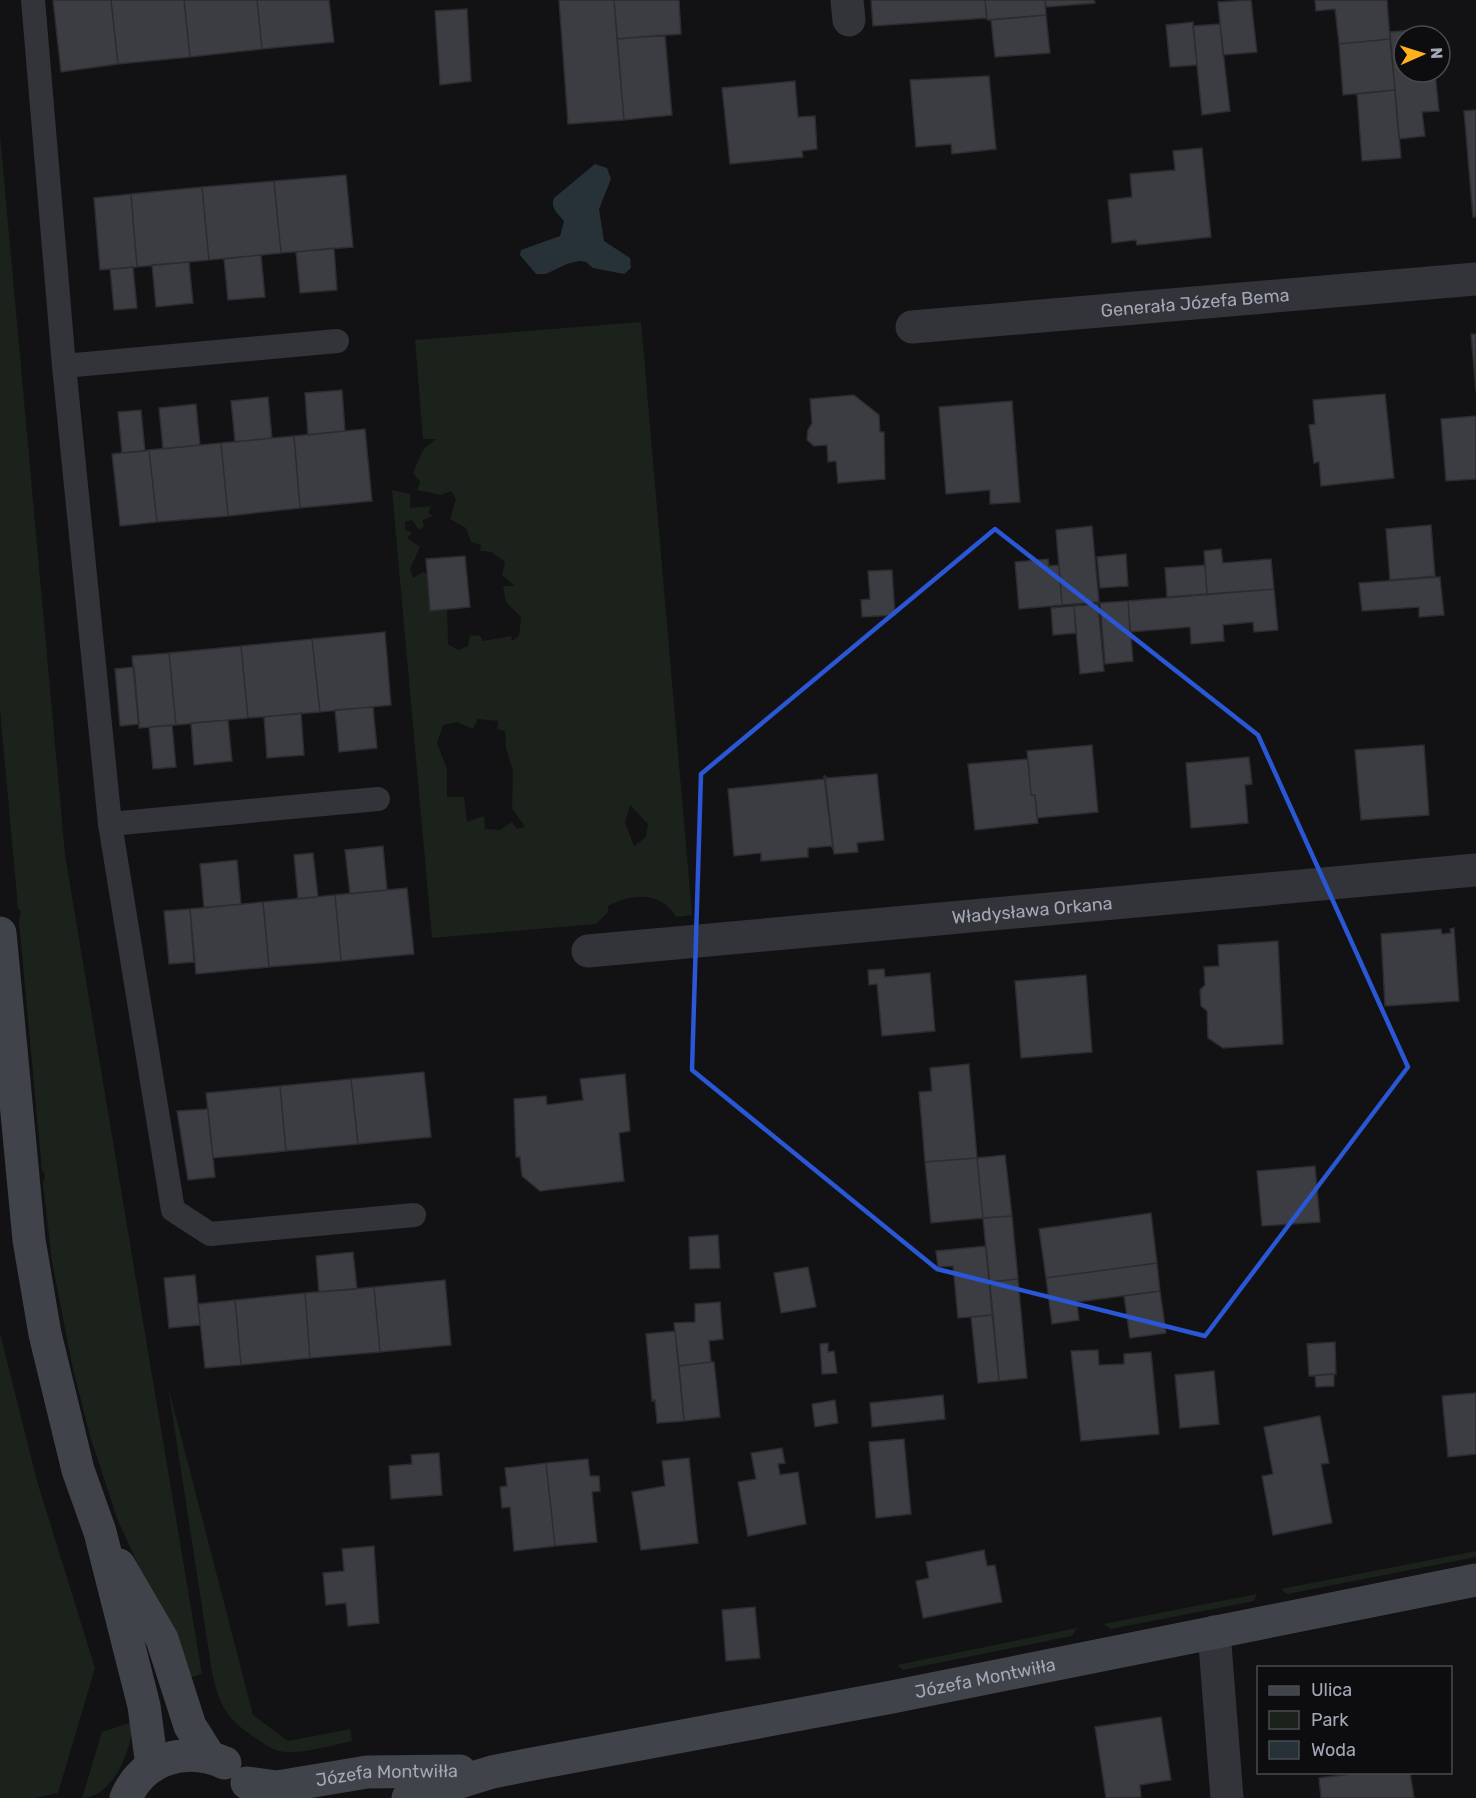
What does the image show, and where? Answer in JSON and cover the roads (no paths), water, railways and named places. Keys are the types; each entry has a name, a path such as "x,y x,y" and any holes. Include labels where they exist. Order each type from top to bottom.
{"street":[{"name":"Generała Józefa Bema","path":"912,327 1476,279"},
{"name":"Władysława Orkana","path":"588,951 1476,870"},
{"path":"0,933 29,1240 61,1404 78,1470 100,1532 144,1706 152,1766"},
{"path":"100,1532 162,1639 190,1726 209,1756"},
{"name":"Józefa Montwiłła","path":"251,1791 367,1772 406,1789 892,1697 1476,1580"},
{"path":"1214,1632 1227,1798"},
{"path":"126,1798 140,1776 152,1766 170,1757 189,1754 209,1756 224,1762 251,1791"}],"lane":[{"path":"33,0 64,366 110,824 173,1210 210,1234 414,1215"},
{"path":"64,366 337,341"},
{"path":"110,824 378,799"}],"water":[{"path":"595,164 607,168 611,179 599,209 604,241 630,258 631,268 624,274 593,268 586,262 579,261 546,274 536,274 520,255 521,250 560,236 564,221 554,208 554,198"}]}
